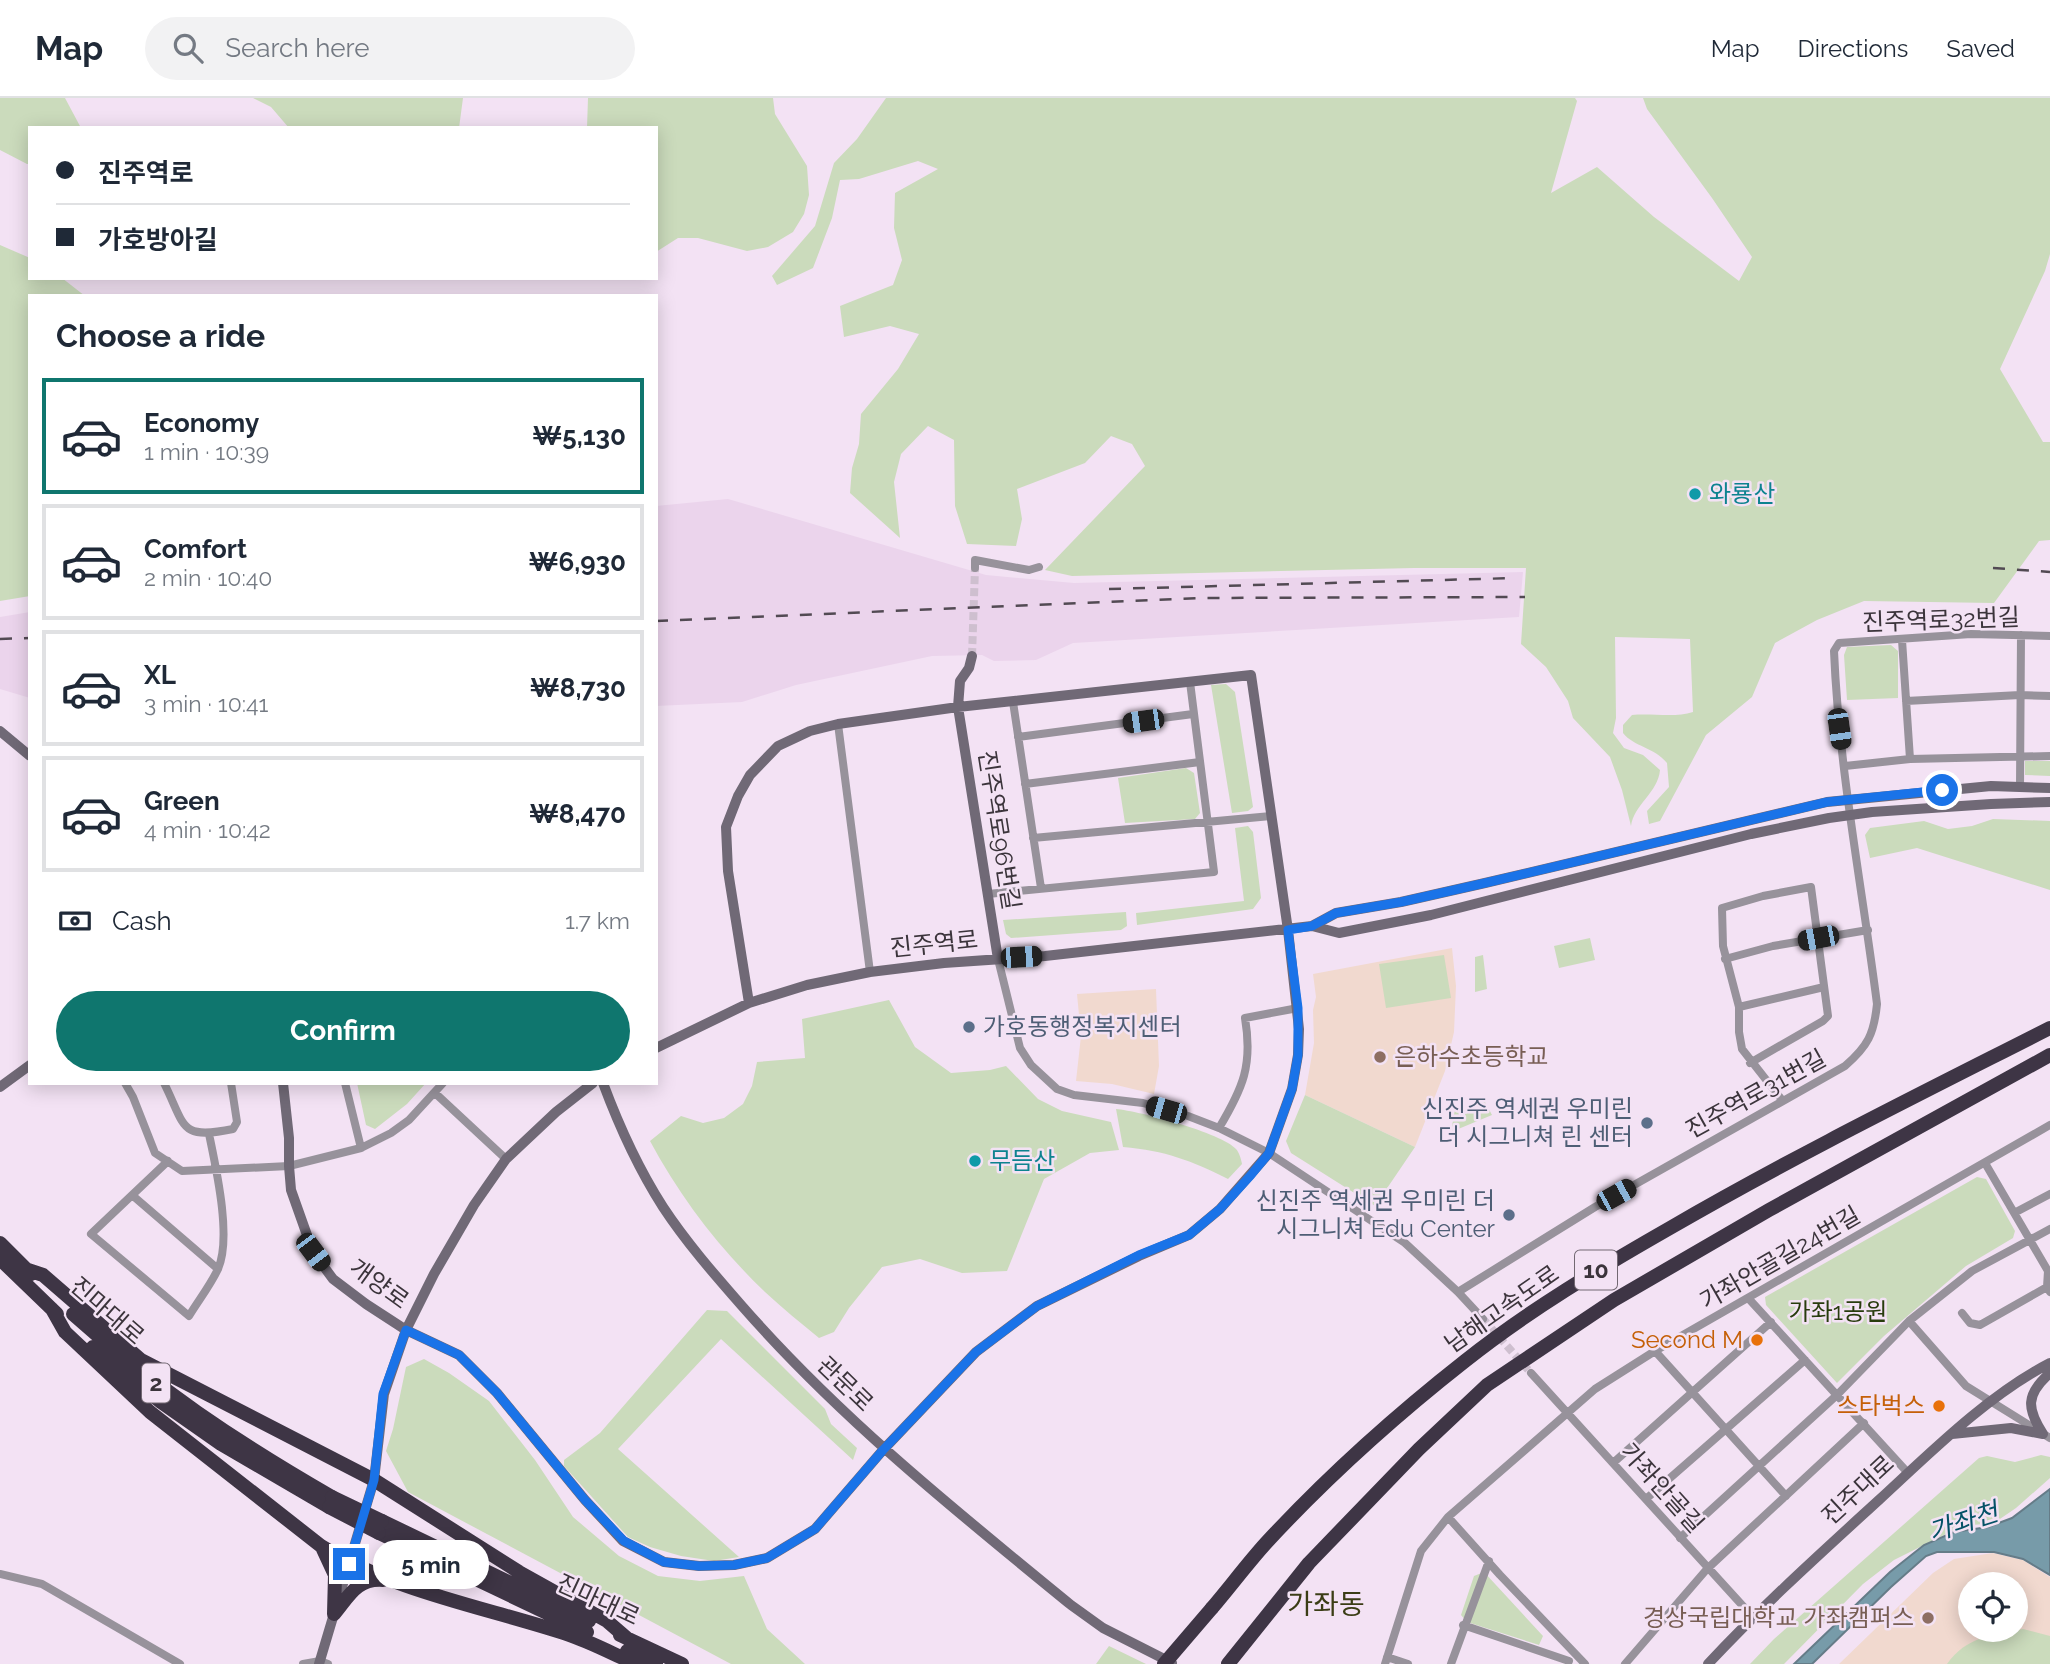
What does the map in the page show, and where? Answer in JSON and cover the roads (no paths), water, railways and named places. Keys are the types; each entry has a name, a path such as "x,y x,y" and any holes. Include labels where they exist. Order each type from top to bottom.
{"highway":[{"name":"남해고속도로","path":"1164,1664 1313,1493 1467,1359 1599,1268 1762,1175 2050,1028"},
{"name":"10","path":"1228,1664 1309,1563 1365,1504 1487,1385 1626,1293 1769,1210 2050,1055"},
{"name":"진마대로","path":"0,1243 98,1336 168,1393 330,1502"},
{"name":"진마대로","path":"0,1259 90,1345 161,1402 221,1444 330,1502"},
{"path":"25,1269 43,1275 141,1360 374,1480 519,1572 607,1621 629,1640"},
{"path":"52,1309 65,1332 150,1412 321,1546 349,1564 390,1580 570,1635 636,1664"},
{"name":"2","path":"330,1502 381,1527"},
{"name":"진마대로","path":"381,1527 682,1664"},
{"name":"진마대로","path":"381,1527 656,1664"},
{"path":"321,1546 335,1575 334,1614"},
{"path":"334,1614 365,1581 390,1580"}],"street":[{"path":"975,568 975,560 1029,570 1039,567"},
{"name":"진주역로32번길","path":"1849,815 1837,710 1835,651 1839,643 1971,634 2050,636"},
{"path":"2020,787 2021,635"},
{"path":"1902,640 1910,759"},
{"path":"958,707 960,681 970,668 972,656"},
{"path":"749,1003 728,871 726,827 750,775 778,746 810,731 838,724 958,707 1251,675 1298,1008 1298,1055 1292,1089 1269,1153"},
{"path":"988,894 1214,872 1190,682"},
{"path":"1906,701 2050,696"},
{"path":"1013,702 1041,888"},
{"name":"진주역로96번길","path":"958,707 998,959"},
{"path":"1018,737 1193,714"},
{"path":"838,724 870,972"},
{"path":"0,731 28,754"},
{"path":"1844,766 1910,759 2050,756"},
{"path":"1025,784 1200,762"},
{"name":"진주역로","path":"658,1047 749,1003 807,985 870,972 1288,930 1312,926 1336,913 1461,889 1666,842 1748,819 1848,798 1991,786 2050,788"},
{"name":"진주역로","path":"1312,926 1339,933 1418,917 1751,834 1849,815 2050,802"},
{"name":"진주역로31번길","path":"1458,1292 1595,1207 1845,1066 1863,1051 1874,1028 1877,1004 1849,815"},
{"path":"1033,838 1271,816"},
{"path":"1751,1063 1824,1021 1828,1016 1811,887 1763,896 1721,908 1725,959 1739,1007 1742,1049 1751,1063 1782,1100"},
{"path":"1725,959 1773,946 1868,930"},
{"path":"998,959 1020,1048 1031,1065 1057,1089 1074,1095 1143,1103 1188,1116 1269,1153 1405,1243 1483,1319"},
{"path":"1739,1007 1824,987"},
{"path":"1219,1128 1237,1099 1246,1070 1249,1045 1245,1018 1298,1008"},
{"path":"0,1087 28,1066"},
{"path":"126,1085 155,1153 182,1171 289,1166 361,1148 391,1133 409,1120 441,1085"},
{"path":"165,1085 187,1129 196,1134 233,1129 237,1122 231,1085"},
{"name":"개양로","path":"283,1085 289,1166 295,1205 313,1252 333,1279 406,1330 459,1355 497,1393 585,1500 624,1541 664,1562 699,1566 734,1565 767,1558 815,1529 883,1450 976,1352 1037,1306 1139,1255 1189,1235 1220,1209 1269,1153"},
{"path":"345,1085 361,1148"},
{"path":"303,1664 323,1663 334,1614 374,1480 383,1394 406,1330 474,1205 506,1159 556,1112 590,1085"},
{"name":"관문로","path":"604,1085 645,1177 683,1236 761,1328 883,1450 1070,1605 1103,1628 1173,1664"},
{"path":"435,1093 506,1159"},
{"name":"가좌안골길24번길","path":"1567,1413 1595,1389 1655,1350 1749,1299 2050,1125"},
{"path":"167,1161 92,1234 189,1316 218,1269 224,1245 216,1170 209,1134"},
{"path":"1962,1313 1970,1324 1980,1325 2049,1289 2049,1270 1986,1163"},
{"path":"2016,1212 2050,1194"},
{"path":"132,1195 218,1269"},
{"path":"1680,1538 1837,1395 1909,1321 1972,1271 2050,1229"},
{"path":"1749,1299 1908,1473"},
{"path":"1909,1321 1966,1386 2047,1436"},
{"path":"1613,1462 1771,1322"},
{"path":"1655,1350 1786,1496"},
{"path":"1646,1499 1805,1360"},
{"name":"진주대로","path":"1708,1664 1752,1616 1952,1434 1992,1401 2050,1363"},
{"name":"가좌안골길","path":"1531,1373 1752,1616"},
{"path":"2047,1436 2031,1415 2031,1399 2050,1373"},
{"path":"1408,1664 1386,1660 1421,1551 1448,1517 1567,1413"},
{"path":"1625,1664 1707,1569 1864,1423"},
{"path":"1952,1434 2011,1429 2047,1436"},
{"path":"1448,1517 1489,1561 1570,1660"},
{"path":"1451,1664 1463,1625 1489,1561"},
{"path":"0,1574 42,1584 180,1664"},
{"path":"1463,1625 1585,1664"}],"water":[{"name":"가좌천","path":"2050,1489 2050,1575 2023,1559 1994,1552 1937,1552 1926,1556 1891,1587 1812,1664 1794,1664 1890,1572 1924,1545 1954,1532 1988,1527 2012,1518"}],"tunnel":[{"path":"972,656 975,568"},
{"path":"1483,1319 1531,1373"}],"railway":[{"path":"1993,568 2050,572"},
{"path":"1109,589 1516,578"},
{"path":"658,621 1200,598 1525,597"},
{"path":"0,639 28,638"}],"place":[{"name":"와룡산","path":"1695,494"},
{"name":"가호동행정복지센터","path":"969,1027"},
{"name":"은하수초등학교","path":"1380,1057"},
{"name":"신진주 역세권 우미린 더 시그니쳐 린 센터","path":"1647,1123"},
{"name":"무듬산","path":"975,1161"},
{"name":"신진주 역세권 우미린 더 시그니쳐 Edu Center","path":"1509,1215"},
{"name":"Second M","path":"1757,1340"},
{"name":"스타벅스","path":"1939,1406"},
{"name":"경상국립대학교 가좌캠퍼스","path":"1928,1618"}],"district":[{"name":"가좌동","path":"1326,1604"}],"park label":[{"name":"가좌1공원","path":"1838,1312"}]}
